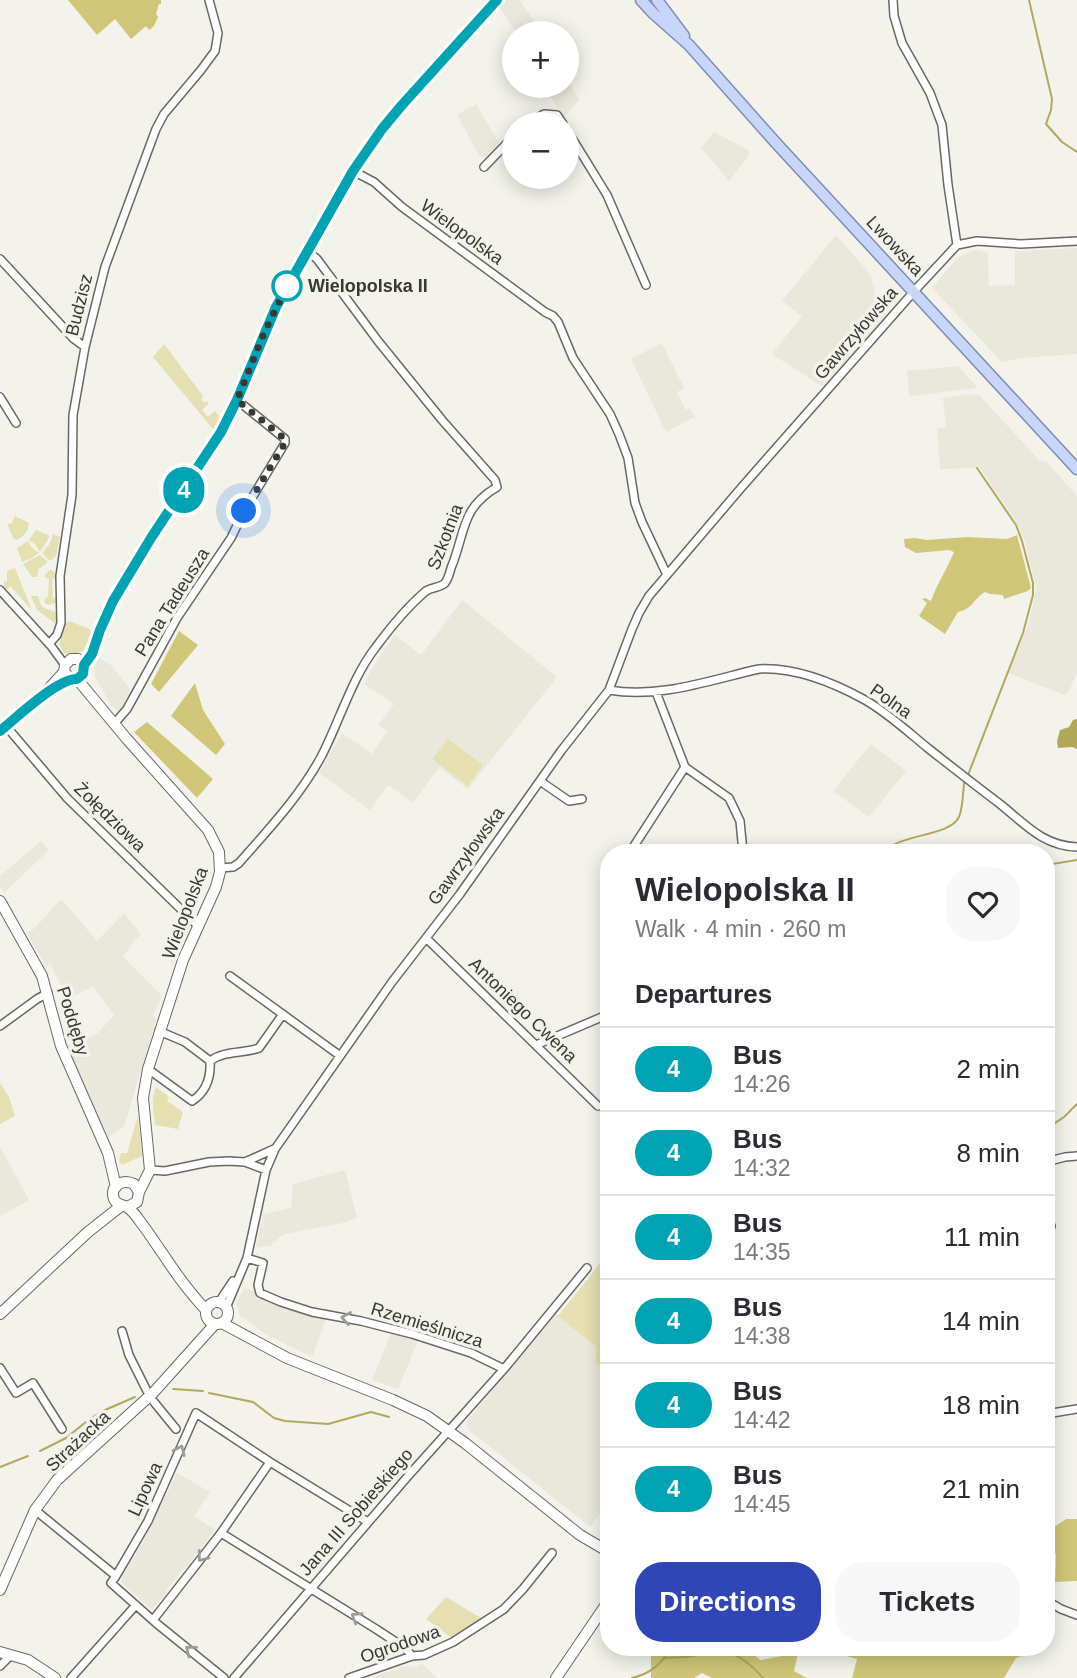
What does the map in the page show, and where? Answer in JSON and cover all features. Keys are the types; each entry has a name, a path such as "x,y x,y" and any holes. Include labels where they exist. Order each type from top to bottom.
{"main road":[{"name":"Lwowska","path":"642,0 689,44 776,143 1077,469"},
{"name":"Lwowska","path":"657,0 689,44"}],"street":[{"name":"Budzisz","path":"50,645 61,623 60,576 72,495 73,415 85,347 105,267 156,129 164,114 215,51 218,33 209,0"},
{"path":"3,729 92,654 113,601 221,432 276,307 353,171 402,105 497,0"},
{"path":"893,0 902,43 930,93 942,125 957,245 977,241 1021,244 1077,241"},
{"path":"484,167 502,148"},
{"path":"579,150 607,195 646,285"},
{"name":"Wielopolska","path":"353,171 374,182 411,214 554,316 573,358 610,414 619,434 628,458 638,513 667,575"},
{"name":"Gawrzyłowska","path":"266,1170 275,1149 339,1055 609,690 639,613 649,596 957,245"},
{"name":"Szkotnia","path":"220,868 233,867 241,861 305,783 324,751 374,648 428,590 445,583 467,516 477,501 497,487 495,480 442,420 317,259 307,251"},
{"path":"0,259 74,340 85,347"},
{"path":"0,397 16,423"},
{"name":"Pana Tadeusza","path":"114,724 127,709 177,618 231,538 285,443 285,439 237,400"},
{"path":"0,590 74,669"},
{"name":"Wielopolska","path":"0,1314 88,1231 128,1201 149,1170 143,1098 148,1069 183,960 216,887 220,868 219,852 208,830 114,724 74,669"},
{"name":"Polna","path":"609,690 656,692 773,669 835,686 867,701 888,716 1039,836 1058,845 1077,846"},
{"path":"656,692 685,768 729,798 740,821 742,844"},
{"name":"Żołędziowa","path":"3,729 67,798 198,926"},
{"path":"637,844 685,768"},
{"path":"540,781 569,801 582,799"},
{"name":"Poddęby","path":"0,901 43,976 61,1046 108,1153 116,1187"},
{"name":"Antoniego Cwena","path":"426,938 597,1106"},
{"path":"230,976 339,1055"},
{"path":"0,1026 48,993"},
{"path":"210,1061 224,1054 259,1048 283,1014"},
{"path":"536,1045 600,1018"},
{"path":"159,1031 185,1042 210,1061"},
{"path":"148,1069 192,1101 201,1094 210,1078 210,1061"},
{"path":"275,1149 245,1161 209,1161 166,1171 149,1170 130,1182 121,1182 114,1192 128,1201 172,1267 217,1313 287,1358 393,1399 427,1416 580,1535 600,1546"},
{"name":"Poddęby","path":"108,1153 130,1182 136,1185 128,1201"},
{"path":"1055,1160 1077,1156"},
{"path":"245,1161 266,1170"},
{"name":"Strażacka","path":"0,1590 36,1510 57,1480 153,1393 217,1313 245,1262 266,1170"},
{"name":"Rzemieślnicza","path":"245,1262 263,1263 258,1285 260,1293 281,1302 312,1312 361,1321 412,1335 471,1353 504,1369"},
{"path":"504,1369 587,1268"},
{"path":"122,1331 129,1355 146,1391"},
{"path":"0,1368 16,1393 33,1382 62,1429"},
{"name":"Jana III Sobieskiego","path":"234,1678 504,1369"},
{"path":"154,1402 176,1429"},
{"path":"1055,1413 1077,1409"},
{"name":"Lipowa","path":"116,1576 148,1521 195,1413 270,1462"},
{"path":"153,1619 221,1532 270,1462 369,1522"},
{"path":"36,1510 116,1576 111,1583 224,1678"},
{"path":"221,1532 405,1648 412,1656"},
{"name":"Ogrodowa","path":"349,1678 412,1656 424,1656 453,1642 504,1609 552,1553"},
{"path":"71,1678 136,1605"},
{"path":"1055,1605 1077,1615"},
{"path":"556,1678 600,1613"},
{"path":"0,1652 28,1660 55,1678"},
{"path":"0,1666 11,1656"}],"shaded area":[{"path":"68,0 161,0 161,4 154,26 149,30 146,26 131,39 115,19 97,35"},
{"path":"506,0 520,0 533,21 508,21 499,6"},
{"path":"552,98 578,98 568,112 560,112"},
{"path":"476,104 499,143 486,157 480,157 457,115"},
{"path":"714,132 748,150 749,155 729,181 701,148"},
{"path":"836,235 866,269 871,277 877,302 887,314 823,387 772,354 802,316 782,301"},
{"path":"1077,248 1077,354 1002,362 932,288 958,257 975,250 988,253 989,286 1015,285 1015,251"},
{"path":"662,343 684,388 677,392 686,410 690,408 695,417 666,432 631,359"},
{"path":"164,344 203,396 201,399 204,403 209,403 202,410 208,417 215,411 221,419 213,429 153,357"},
{"path":"958,366 978,388 909,396 907,371"},
{"path":"979,395 1039,460 1046,461 1077,496 1077,671 1065,695 1008,673 1028,625 1036,588 1025,541 1014,518 980,468 940,469 937,428 946,427 943,398"},
{"path":"15,516 29,523 25,533 16,540 7,524 12,523"},
{"path":"36,530 50,536 40,552 29,540"},
{"path":"53,534 60,537 56,556 50,561 42,553"},
{"path":"1017,535 1031,588 1028,591 1004,599 1003,595 985,592 967,609 958,612 945,634 919,616 927,603 922,599 931,601 954,552 949,550 916,553 905,547 904,539 1007,539"},
{"path":"28,541 39,553 22,562 17,548"},
{"path":"40,555 48,562 39,569 37,577 32,577 23,564"},
{"path":"15,568 31,608 10,586 7,590 4,587 7,571"},
{"path":"49,570 56,574 57,578 52,579 53,598 57,601 48,605 44,599 48,597 49,579 44,577"},
{"path":"31,596 38,596 43,607 57,613 57,625 37,610"},
{"path":"462,600 557,677 468,789 439,767 413,803 388,785 370,810 319,773 342,733 372,754 387,731 378,725 394,704 364,684 395,635 421,655"},
{"path":"70,621 91,630 93,634 83,651 73,655 64,653 59,644 65,624"},
{"path":"179,631 198,645 159,692 151,684"},
{"path":"97,657 110,664 130,689 121,710 111,705 94,675"},
{"path":"195,683 203,710 225,744 216,755 171,716"},
{"path":"1077,719 1077,749 1058,748 1060,730 1069,727 1073,720"},
{"path":"147,722 213,779 197,798 134,732"},
{"path":"448,739 483,765 468,786 432,759"},
{"path":"871,744 906,771 869,817 833,791"},
{"path":"41,841 49,850 4,893 0,886 0,876"},
{"path":"60,900 97,941 124,913 141,934 123,957 162,996 153,1016 157,1018 124,1127 108,1138 67,1046 98,1033 114,1015 93,986 68,999 50,964 46,967 27,933 35,928"},
{"path":"169,934 181,946 173,965 162,952"},
{"path":"0,1083 9,1097 15,1116 0,1124"},
{"path":"156,1087 169,1097 167,1101 183,1112 178,1129 155,1125 153,1101"},
{"path":"138,1116 142,1156 122,1165 119,1160 121,1153 127,1153"},
{"path":"0,1147 29,1200 0,1216"},
{"path":"345,1170 357,1218 284,1234 270,1246 256,1247 263,1214 291,1208 293,1184"},
{"path":"600,1263 600,1365 595,1362 596,1347 558,1316"},
{"path":"244,1288 327,1317 312,1357 267,1335 240,1316 236,1304"},
{"path":"556,1314 596,1347 595,1362 600,1365 600,1513 590,1527 469,1430 466,1422"},
{"path":"392,1331 419,1338 398,1389 372,1380"},
{"path":"177,1473 210,1492 194,1516 215,1530 162,1599 151,1609 121,1582"},
{"path":"1066,1519 1077,1519 1077,1581 1055,1582 1055,1527"},
{"path":"446,1597 481,1618 472,1627 452,1638 426,1619"},
{"path":"651,1656 756,1656 760,1660 797,1656 794,1671 807,1678 712,1678 702,1673 694,1678 651,1678"},
{"path":"847,1656 1022,1656 1016,1658 1004,1678 852,1678 857,1659"},
{"path":"422,1663 437,1678 370,1678 405,1666 417,1667"}],"waterway":[{"path":"1029,0 1052,99 1046,124 1062,142 1077,152"},
{"path":"968,775 1023,633 1033,595 1033,583 1016,525 977,468"},
{"path":"896,844 954,823 959,817 964,783"},
{"path":"1055,864 1077,860"},
{"path":"1055,1123 1077,1104"},
{"path":"173,1389 203,1391"},
{"path":"209,1393 253,1402 274,1418 285,1421 328,1424 371,1412 389,1417"},
{"path":"40,1451 66,1438 105,1410 135,1397"},
{"path":"0,1467 28,1456"},
{"path":"632,1678 655,1667 665,1656"},
{"path":"664,1658 692,1656"},
{"path":"737,1656 752,1666 763,1678"}],"bus line":[{"name":"4","path":"0,731 43,695 70,678 81,677 113,601 221,432 276,307 353,171 402,105 497,0"}],"place":[{"name":"Wielopolska II","path":"287,286"}],"route":[{"path":"244,511 285,439 237,400 264,333 287,286"}]}
